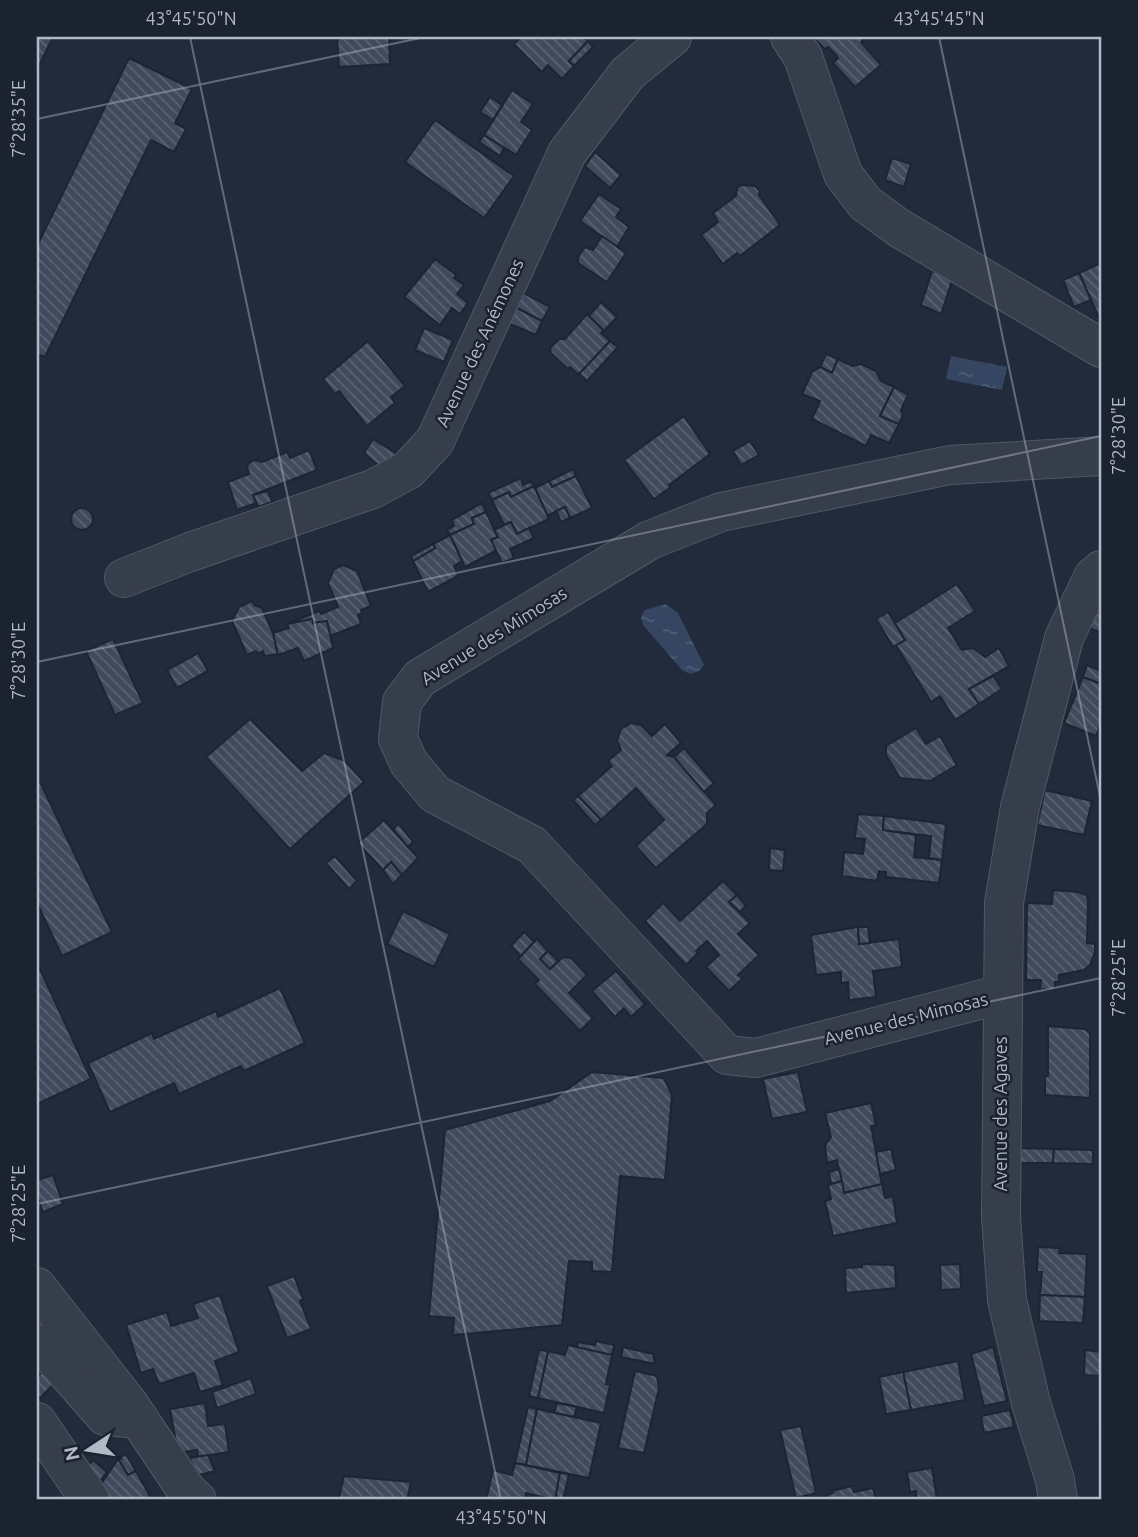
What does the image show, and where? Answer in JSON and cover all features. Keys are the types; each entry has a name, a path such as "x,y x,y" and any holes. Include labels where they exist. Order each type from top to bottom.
{"street":[{"name":"Avenue des Anémones","path":"124,578 190,552 373,489 408,470 435,441 567,153 628,73 672,37"},
{"path":"790,37 803,57 844,174 865,203 899,228 1101,348"},
{"name":"Avenue des Mimosas","path":"1002,994 756,1058 727,1055 532,845 435,794 409,763 398,738 402,702 420,678 650,540 721,512 950,465 1101,456"},
{"name":"Avenue des Agaves","path":"1058,1500 1055,1480 1031,1403 1007,1300 1001,1217 1004,903 1020,807 1065,638 1093,577 1101,570"},
{"path":"37,1287 139,1419 187,1491 197,1500"},
{"path":"37,1344 55,1360 105,1416 139,1419"},
{"path":"37,1422 90,1500"}],"water":[{"path":"951,356 1007,367 1002,390 946,379"},
{"path":"665,604 678,613 704,665 699,671 690,674 682,670 643,625 641,617 645,610"}],"building":[{"path":"37,37 53,37 37,70"},
{"path":"337,37 389,37 390,64 339,67"},
{"path":"521,37 583,37 588,41 569,61 574,66 562,79 548,65 542,72 514,44"},
{"path":"813,37 866,37 861,42 881,65 855,87 833,63 838,58 836,55"},
{"path":"588,41 593,47 574,66 569,61"},
{"path":"129,58 192,89 175,123 186,129 174,152 151,140 45,357 37,354 37,246"},
{"path":"512,90 533,104 521,122 532,130 516,155 484,135"},
{"path":"490,97 502,105 493,120 480,112"},
{"path":"435,120 514,176 484,218 405,162"},
{"path":"484,135 504,148 500,156 479,142"},
{"path":"595,152 621,175 610,188 585,166"},
{"path":"892,158 911,164 904,187 885,180"},
{"path":"740,185 755,186 760,191 759,195 780,225 740,256 737,253 723,264 701,235 718,222 713,213 736,196"},
{"path":"599,194 621,209 616,217 629,227 617,247 580,221"},
{"path":"602,236 626,253 607,282 578,263 578,257 585,247 593,250"},
{"path":"435,259 456,275 454,278 464,285 457,294 468,303 460,314 452,308 440,325 404,297"},
{"path":"1101,263 1101,322 1079,273"},
{"path":"932,271 953,278 941,314 921,305"},
{"path":"1079,273 1091,300 1074,307 1063,280"},
{"path":"522,292 550,307 542,321 515,307"},
{"path":"601,302 617,317 604,331 589,316"},
{"path":"515,307 542,321 536,335 508,323"},
{"path":"587,314 610,341 579,375 570,367 568,369 551,353 550,348 559,339 565,339"},
{"path":"424,328 453,340 444,362 415,350"},
{"path":"368,341 405,386 391,397 395,403 367,426 339,391 335,394 323,379"},
{"path":"610,341 618,347 587,381 579,374"},
{"path":"826,354 838,359 832,373 820,367"},
{"path":"838,359 852,366 861,364 876,371 881,381 894,387 880,416 899,424 889,443 871,435 866,446 812,419 820,401 802,394 812,372 820,367 832,373"},
{"path":"894,387 908,395 901,410 903,415 899,424 880,416"},
{"path":"684,416 710,454 654,499 624,460"},
{"path":"373,439 400,456 380,467 364,453"},
{"path":"750,441 759,455 741,465 733,451"},
{"path":"309,450 317,470 253,495 256,503 237,510 228,482 249,474 247,466 250,462 262,462 287,452 290,458"},
{"path":"573,469 576,476 552,487 549,481"},
{"path":"576,476 592,508 570,518 565,507 547,516 535,488 549,481 552,487"},
{"path":"521,478 523,485 531,481 534,486 511,497 509,492 492,500 488,493"},
{"path":"534,486 549,519 517,534 511,522 504,525 492,500 509,492 511,497"},
{"path":"268,491 272,502 258,507 253,495"},
{"path":"482,503 486,512 472,518 474,524 450,535 447,530 454,526 452,520"},
{"path":"565,507 570,518 561,522 556,511"},
{"path":"82,508 90,511 93,519 90,527 82,530 74,527 71,519 74,511"},
{"path":"486,512 498,537 491,540 497,550 465,567 450,535 474,524 472,518"},
{"path":"511,522 517,534 529,528 534,538 510,549 514,558 502,563 491,540 498,537 494,530"},
{"path":"450,535 462,561 454,566 458,576 428,592 413,561 435,548 433,544"},
{"path":"433,544 435,548 413,561 411,556"},
{"path":"343,565 357,571 371,606 361,610 362,613 358,615 361,624 330,636 327,621 313,623 312,619 287,624 319,611 321,614 338,607 328,583 334,569"},
{"path":"957,584 975,611 948,628 962,650 973,648 985,657 999,648 1009,666 969,689 979,704 955,720 940,696 931,702 896,645 905,640 895,623"},
{"path":"252,601 254,605 262,608 273,633 278,654 265,656 263,651 258,654 256,651 247,655 232,621 239,607"},
{"path":"1091,609 1101,614 1101,633 1081,624"},
{"path":"888,612 905,640 893,647 876,619"},
{"path":"312,619 313,623 327,621 333,648 304,661 298,648 278,655 273,633 289,628 287,624"},
{"path":"113,639 143,703 115,715 86,651"},
{"path":"198,653 208,671 177,688 167,670"},
{"path":"1087,665 1101,671 1101,684 1083,677"},
{"path":"993,676 1002,689 979,704 969,689"},
{"path":"1083,677 1101,684 1101,723 1096,736 1064,723"},
{"path":"250,719 302,771 324,753 345,761 364,782 290,849 206,757"},
{"path":"631,723 641,725 652,736 665,724 681,743 667,755 674,757 716,805 707,813 707,824 656,868 636,846 664,820 636,788 601,820 578,796 612,766 608,761 621,750 617,740 621,729"},
{"path":"916,728 926,744 940,736 957,765 930,781 900,778 886,755 886,746"},
{"path":"684,748 714,783 704,792 674,757"},
{"path":"37,776 112,932 62,956 37,903"},
{"path":"1045,790 1092,801 1084,835 1037,825"},
{"path":"578,796 601,820 595,825 573,800"},
{"path":"858,814 884,816 883,830 916,835 914,857 942,860 939,883 886,877 886,872 879,871 877,881 842,876 844,852 863,854 865,839 855,838"},
{"path":"884,816 946,824 942,860 929,858 931,836 883,830"},
{"path":"384,820 418,858 402,875 391,862 383,870 358,843"},
{"path":"399,824 413,842 408,847 393,829"},
{"path":"770,848 785,850 783,871 769,870"},
{"path":"335,856 357,881 349,889 326,863"},
{"path":"391,862 402,875 393,884 383,870"},
{"path":"723,881 737,895 729,902 750,923 738,934 759,955 738,975 743,978 729,991 706,967 719,955 707,941 686,965 645,921 663,903 680,921"},
{"path":"1053,890 1086,895 1087,943 1095,944 1090,965 1084,970 1059,975 1055,990 1040,989 1041,980 1026,980 1027,903 1052,904"},
{"path":"737,895 746,906 740,912 729,902"},
{"path":"403,911 450,934 434,967 387,944"},
{"path":"858,927 859,944 899,939 902,967 873,971 876,997 849,1000 848,982 841,983 841,972 816,975 811,935"},
{"path":"858,927 868,927 870,943 859,944"},
{"path":"524,932 534,942 521,956 511,946"},
{"path":"537,939 548,951 540,959 550,969 563,957 571,958 587,975 569,993 593,1018 580,1031 535,984 539,980 518,959"},
{"path":"548,951 558,961 550,969 540,959"},
{"path":"37,963 91,1079 37,1104"},
{"path":"616,971 645,1004 631,1017 624,1008 615,1017 592,991"},
{"path":"280,988 305,1043 244,1071 241,1066 179,1094 174,1083 110,1112 88,1063 152,1033 154,1039 216,1011 218,1017"},
{"path":"1048,1026 1085,1029 1090,1033 1090,1098 1045,1095 1045,1076 1048,1076"},
{"path":"592,1072 664,1078 672,1095 665,1180 620,1176 612,1272 592,1271 592,1262 569,1261 562,1325 453,1335 454,1318 429,1316 445,1130 550,1101"},
{"path":"798,1072 807,1112 772,1119 763,1079"},
{"path":"871,1103 876,1125 871,1126 882,1184 844,1193 837,1160 827,1163 825,1145 831,1137 825,1113"},
{"path":"1016,1148 1054,1149 1053,1163 1016,1163"},
{"path":"891,1149 896,1170 880,1174 876,1152"},
{"path":"1054,1149 1093,1150 1093,1164 1053,1163"},
{"path":"839,1169 842,1181 831,1184 829,1172"},
{"path":"53,1175 63,1204 43,1212 37,1196 37,1180"},
{"path":"842,1181 844,1193 882,1184 885,1198 893,1196 897,1223 833,1236 825,1201 831,1199 828,1185"},
{"path":"1038,1247 1060,1248 1059,1253 1087,1254 1085,1297 1040,1295 1042,1272 1037,1272"},
{"path":"862,1264 895,1265 896,1288 846,1293 845,1268 862,1267"},
{"path":"960,1264 961,1289 941,1290 940,1265"},
{"path":"294,1276 311,1329 287,1338 267,1286"},
{"path":"220,1295 239,1352 215,1361 223,1385 200,1392 194,1373 159,1384 153,1369 141,1373 126,1325 167,1312 171,1326 198,1318 193,1304"},
{"path":"1040,1295 1085,1297 1083,1323 1039,1321"},
{"path":"596,1341 614,1345 612,1355 577,1348 578,1342 595,1345"},
{"path":"568,1345 612,1355 606,1384 610,1385 604,1413 538,1398 548,1351 565,1355"},
{"path":"623,1347 653,1354 655,1364 621,1357"},
{"path":"993,1347 1007,1401 984,1406 971,1354"},
{"path":"539,1350 548,1351 538,1398 529,1396"},
{"path":"1085,1350 1101,1352 1101,1376 1084,1375"},
{"path":"958,1361 965,1400 911,1410 903,1372"},
{"path":"44,1370 55,1383 40,1398 37,1395 37,1377"},
{"path":"635,1371 657,1376 659,1388 644,1453 618,1448"},
{"path":"903,1372 911,1410 886,1414 879,1377"},
{"path":"1100,1377 1101,1439 1098,1439"},
{"path":"251,1378 256,1394 217,1408 212,1392"},
{"path":"205,1403 208,1426 225,1424 229,1452 198,1457 197,1450 178,1453 170,1409"},
{"path":"557,1403 577,1407 574,1417 554,1413"},
{"path":"528,1407 537,1409 526,1465 515,1463"},
{"path":"537,1409 601,1423 589,1478 526,1465"},
{"path":"1010,1410 1014,1427 984,1433 981,1416"},
{"path":"801,1426 816,1493 796,1498 780,1430"},
{"path":"126,1454 136,1471 128,1475 118,1459"},
{"path":"208,1455 215,1471 199,1475 189,1458"},
{"path":"118,1459 128,1475 136,1471 152,1500 96,1500 93,1496"},
{"path":"93,1460 107,1472 94,1489 79,1475"},
{"path":"515,1463 560,1473 555,1500 526,1493 525,1500 486,1500 493,1470 512,1475"},
{"path":"932,1468 937,1500 917,1500 916,1491 910,1492 907,1472"},
{"path":"560,1473 569,1474 563,1500 555,1500"},
{"path":"344,1476 411,1482 407,1500 339,1498"},
{"path":"852,1486 854,1492 873,1488 876,1500 828,1500 827,1495 833,1493 832,1491"}]}
